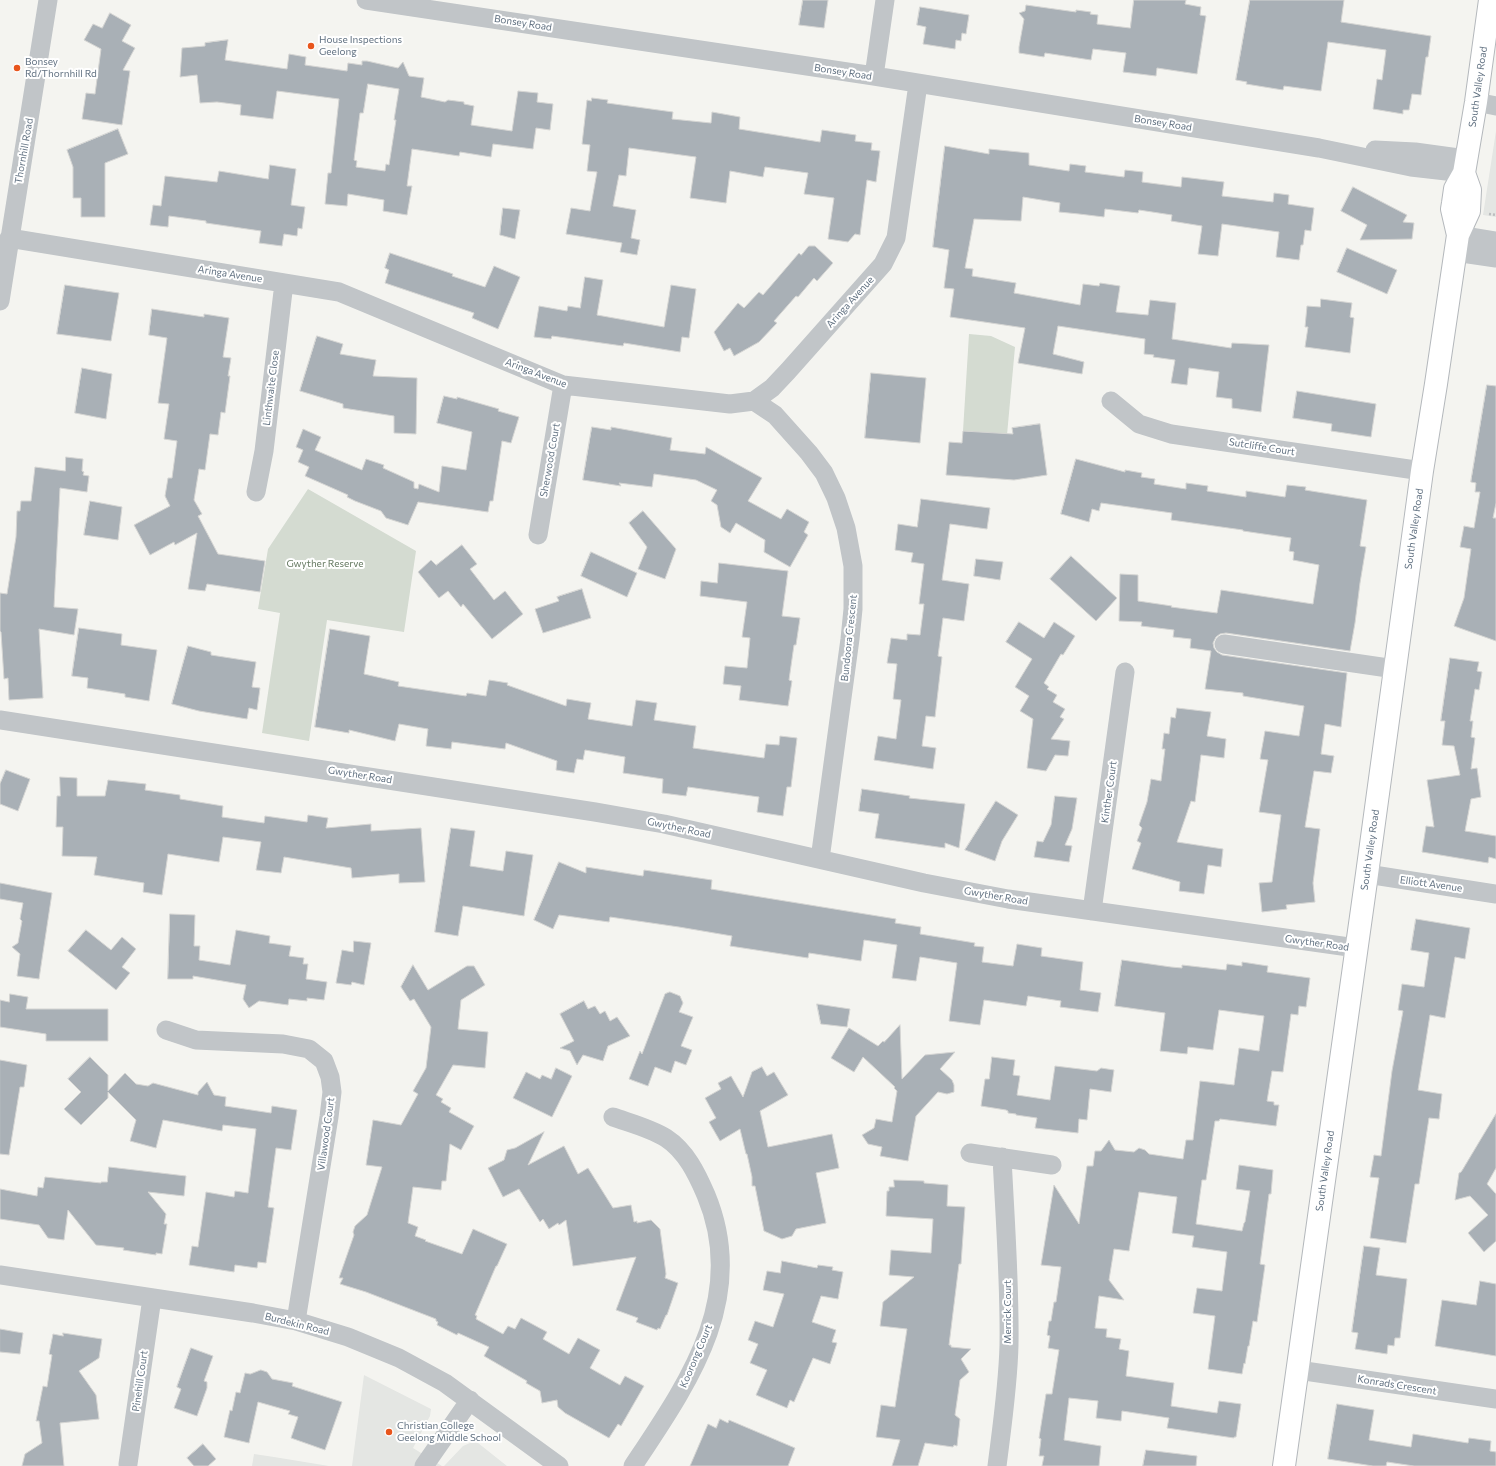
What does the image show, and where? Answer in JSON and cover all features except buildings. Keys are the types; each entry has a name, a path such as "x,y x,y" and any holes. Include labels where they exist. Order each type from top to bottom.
{"main road":[{"name":"South Valley Road","path":"1284,1466 1422,471 1457,244 1452,209 1456,189 1486,104 1490,0"}],"street":[{"name":"Thornhill Road","path":"0,301 48,0"},
{"name":"Bonsey Road","path":"366,0 425,4 1319,148 1415,152 1465,166"},
{"path":"874,76 885,0"},
{"name":"Aringa Avenue","path":"10,238 339,292 563,385 730,404 754,401 772,388 783,377 883,264 896,238 918,84"},
{"path":"1457,244 1496,240"},
{"path":"1457,244 1496,258"},
{"name":"Linthwaite Close","path":"256,492 264,451 284,283"},
{"name":"Sherwood Court","path":"538,534 563,385"},
{"name":"Bundoora Crescent","path":"754,401 775,415 809,453 824,473 836,498 846,528 853,566 853,609 850,639 820,859"},
{"name":"Sutcliffe Court","path":"1111,401 1139,424 1171,434 1422,471"},
{"path":"1224,644 1395,669"},
{"name":"Kinther Court","path":"1092,911 1125,672"},
{"name":"Gwyther Road","path":"2,720 664,824 939,886 1008,899 1356,948"},
{"name":"Elliott Avenue","path":"1367,874 1496,894"},
{"name":"Villawood Court","path":"166,1030 196,1040 283,1044 309,1049 324,1061 330,1077 332,1092 330,1116 296,1321"},
{"name":"Koorong Court","path":"613,1117 667,1139 682,1152 692,1166 711,1206 717,1228 721,1257 716,1305 708,1334 692,1371 676,1402 634,1466"},
{"path":"970,1153 1052,1164"},
{"name":"Merrick Court","path":"997,1466 1005,1403 1009,1347 1009,1302 1002,1157"},
{"name":"Burdekin Road","path":"0,1275 253,1313 296,1321 348,1337 399,1358 445,1383 559,1466"},
{"name":"Pinehill Court","path":"128,1464 152,1298"},
{"name":"Konrads Crescent","path":"1298,1370 1496,1399"},
{"path":"424,1466 470,1400"}],"shaded area":[{"path":"1496,131 1496,217 1483,215"},
{"name":"Christian College Geelong Middle School","path":"364,1375 431,1409 430,1416 413,1448 442,1466 352,1466"},
{"name":"Christian College Geelong Middle School","path":"470,1443 478,1443 507,1466 444,1466 463,1446"},
{"path":"254,1454 274,1457 329,1466 252,1466"}],"green space":[{"path":"969,334 991,336 1015,347 1007,435 963,431"},
{"name":"Gwyther Reserve","path":"308,489 416,551 404,632 327,620 309,741 262,733 280,613 258,609 268,549"}],"place":[{"name":"House Inspections Geelong","path":"311,46"},
{"name":"Bonsey Rd/Thornhill Rd","path":"17,68"},
{"name":"Christian College Geelong Middle School","path":"389,1432"}]}
